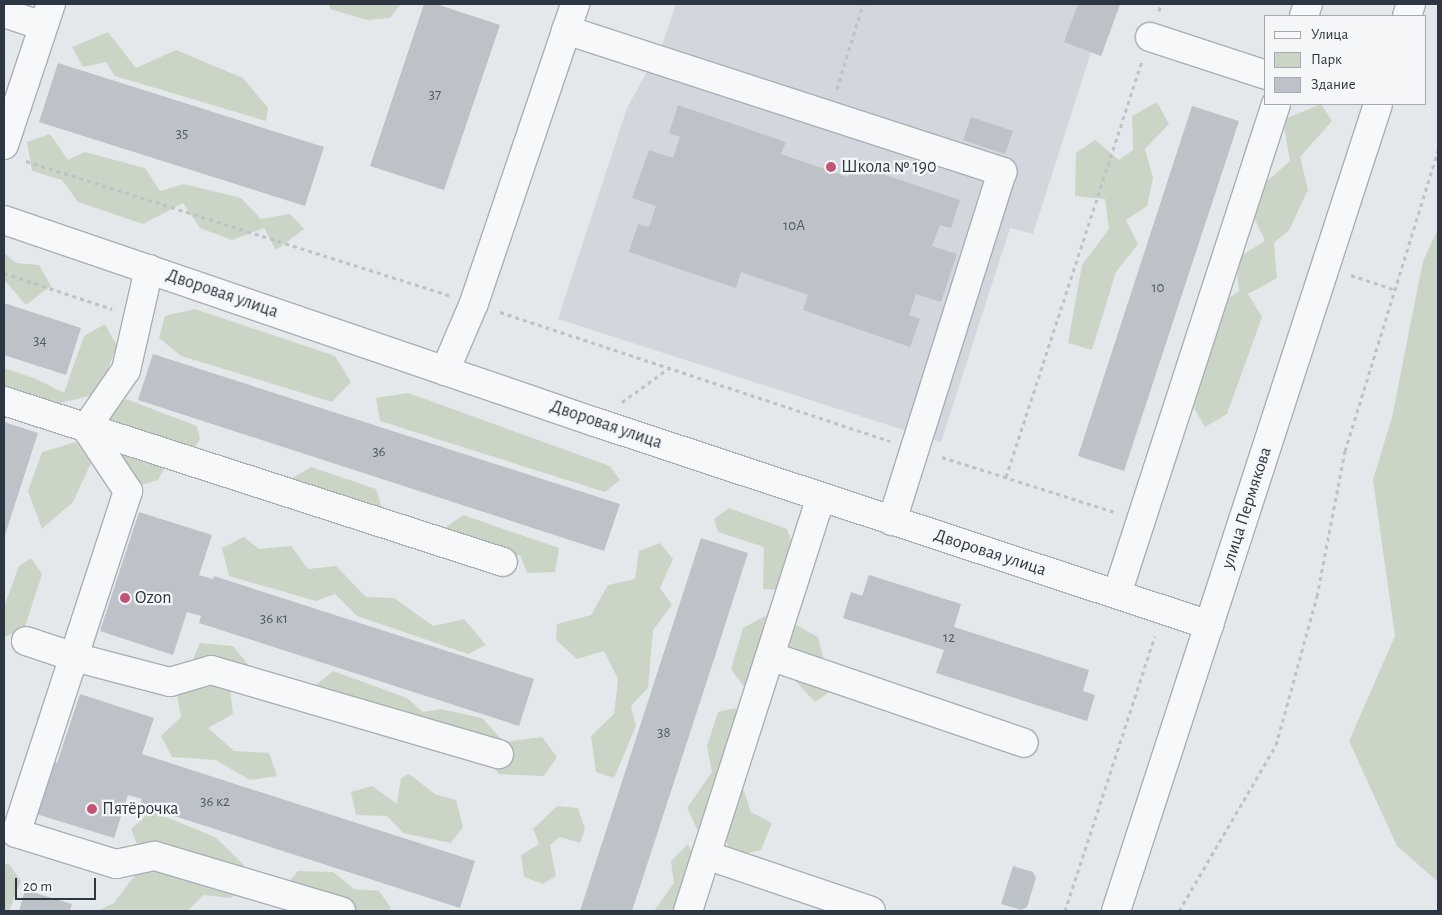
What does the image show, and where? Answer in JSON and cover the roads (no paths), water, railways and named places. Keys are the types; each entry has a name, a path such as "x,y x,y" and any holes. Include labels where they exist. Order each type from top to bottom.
{"street":[{"path":"445,371 474,303 575,4"},
{"path":"4,13 47,15 13,153"},
{"path":"566,30 828,117 1002,172 892,521"},
{"path":"1150,37 1264,74"},
{"path":"1117,594 1276,105"},
{"name":"улица Пермякова","path":"1116,911 1378,105"},
{"name":"Дворовая улица","path":"4,220 595,422 1209,625"},
{"path":"86,428 126,370 148,269"},
{"path":"4,401 503,562"},
{"path":"86,428 128,491 16,833 116,864 155,856 341,911"},
{"path":"688,911 821,497"},
{"path":"26,641 74,657 170,682 211,670 499,754"},
{"path":"770,656 1024,743"},
{"path":"706,856 871,911"}],"place":[{"name":"Школа № 190","path":"831,167"},
{"name":"Ozon","path":"125,598"},
{"name":"Пятёрочка","path":"92,809"}]}
